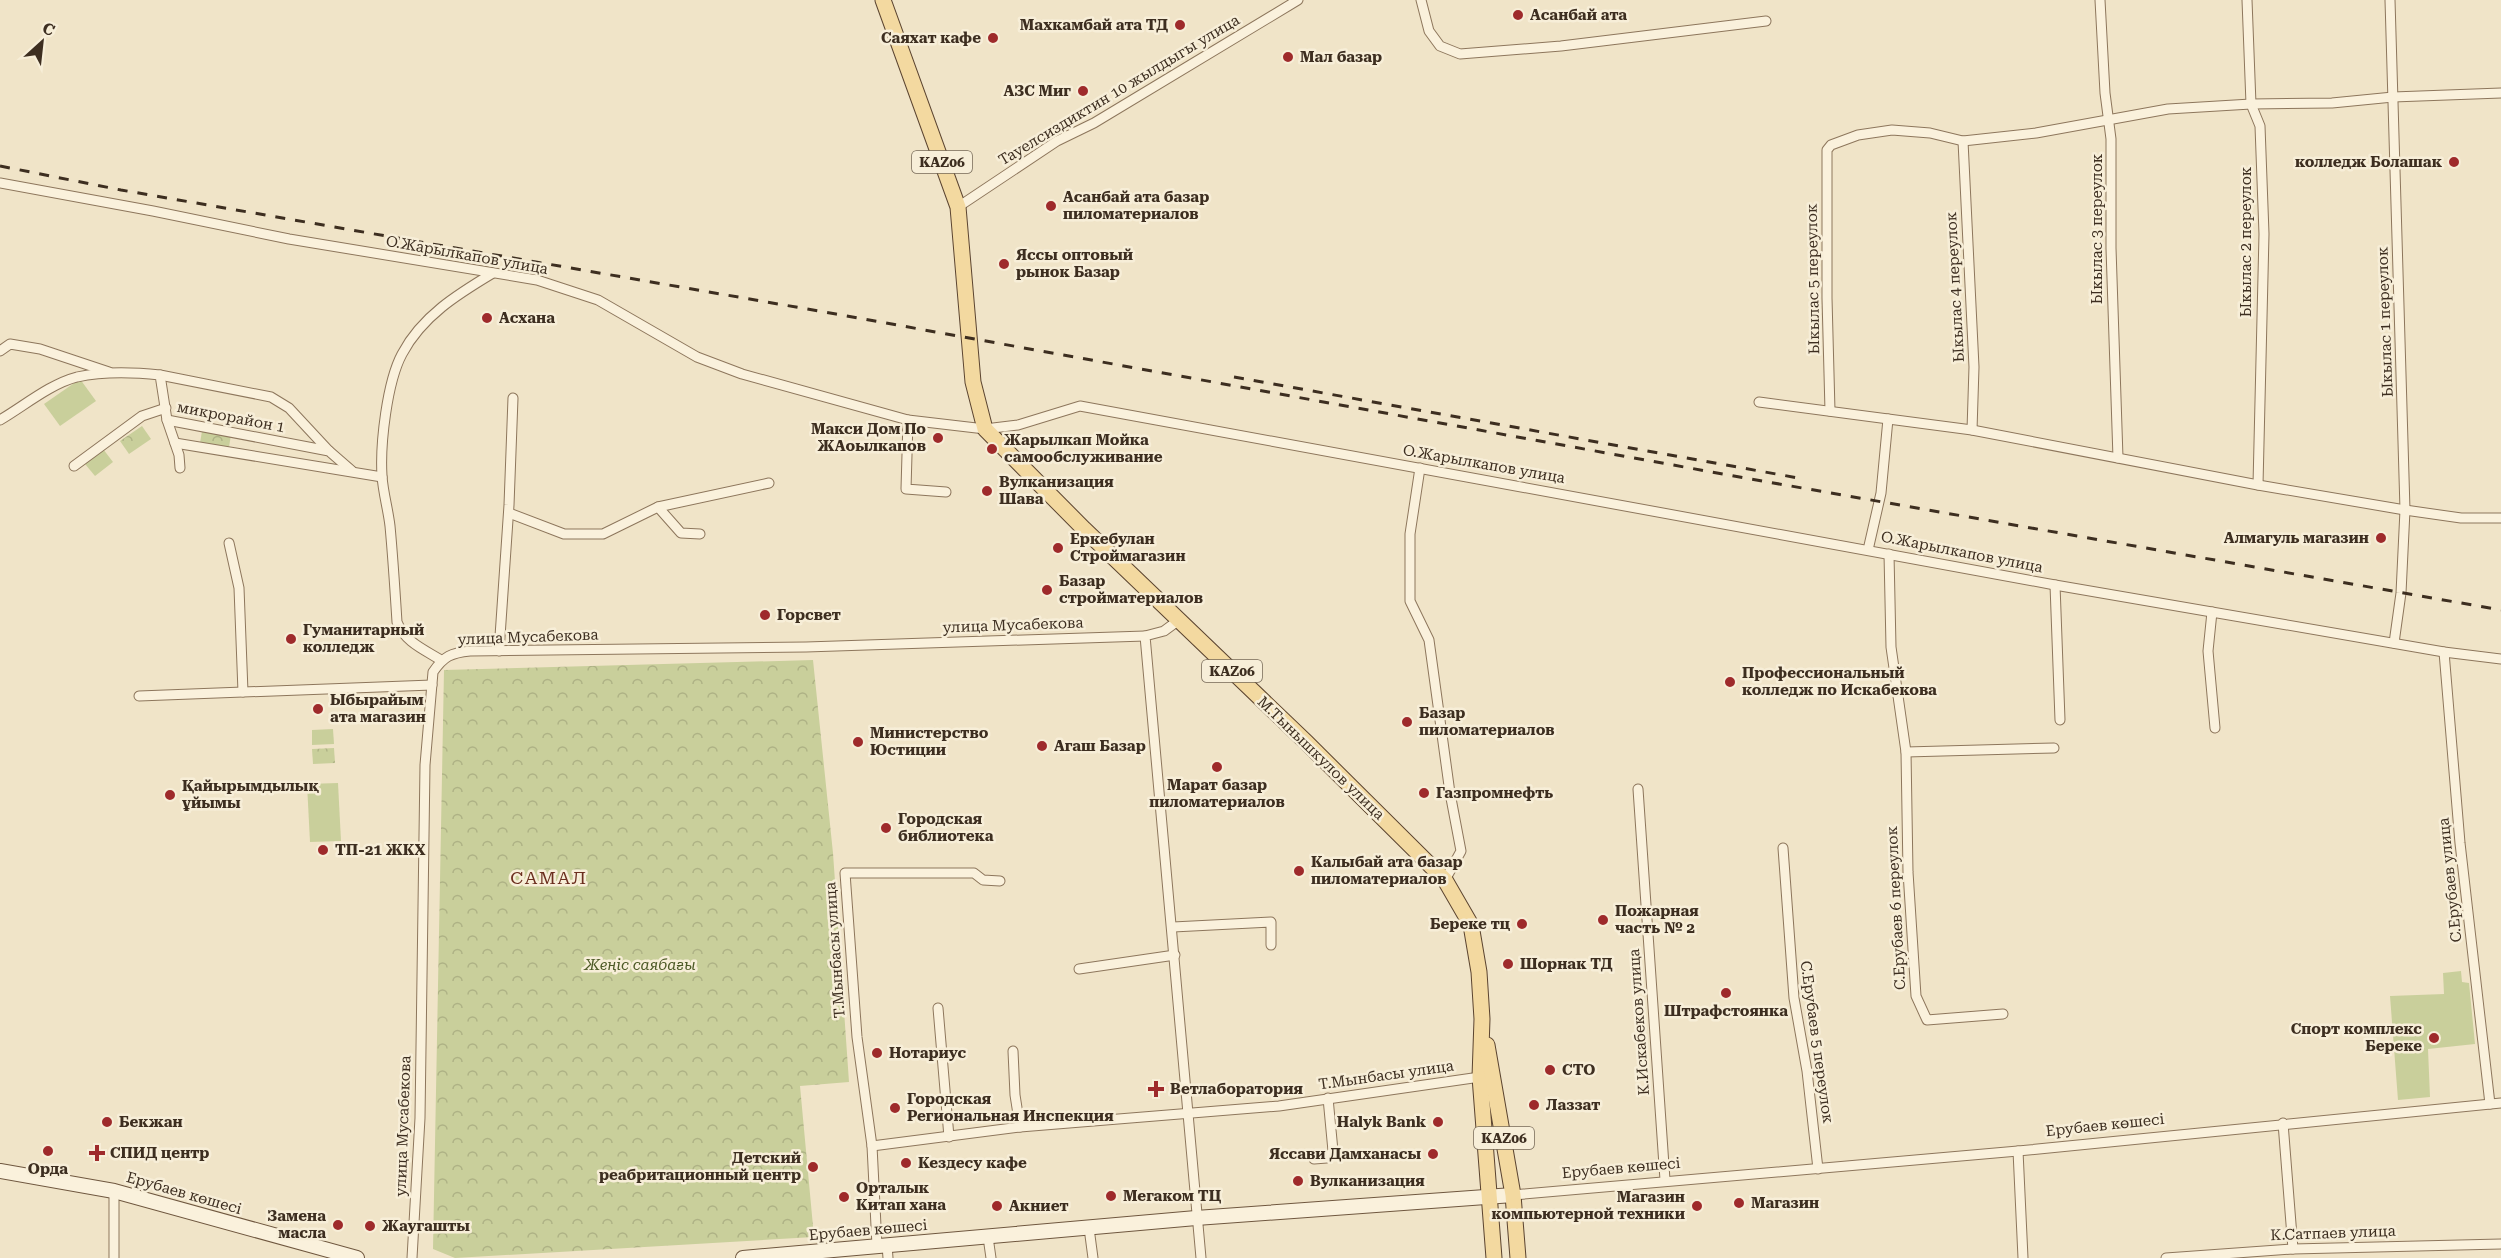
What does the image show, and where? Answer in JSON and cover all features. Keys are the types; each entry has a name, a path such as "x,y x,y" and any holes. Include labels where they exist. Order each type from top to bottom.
{"main road":[{"name":"KАZ06","path":"884,0 958,207 973,381 985,429"},
{"name":"М.Тынышкулов улица","path":"985,429 1084,529 1445,880 1471,925 1479,972 1482,1019 1480,1077 1494,1258"},
{"name":"М.Тынышкулов улица","path":"1482,1019 1513,1194 1518,1258"},
{"name":"Ерубаев көшесі","path":"0,1171 114,1191 357,1258"},
{"name":"Ерубаев көшесі","path":"743,1258 884,1250 988,1236 1513,1194"}],"street":[{"name":"Тауелсиздиктин 10 жылдыгы улица","path":"958,207 1057,141 1094,123 1298,0"},
{"path":"1421,0 1429,31 1440,46 1460,54 1561,46 1766,21"},
{"name":"Ыкылас 3 переулок","path":"2100,0 2112,139 2111,248 2118,458"},
{"name":"Ыкылас 2 переулок","path":"2247,0 2251,104 2260,126 2264,234 2258,485"},
{"name":"Ыкылас 1 переулок","path":"2390,0 2405,510 2401,592 2394,644"},
{"path":"1963,141 2036,133 2168,109 2251,104 2332,103 2394,97 2501,93"},
{"name":"Ыкылас 5 переулок","path":"1830,411 1827,298 1828,147 1858,135 1892,130 1930,133 1963,141"},
{"name":"Ыкылас 4 переулок","path":"1963,141 1974,367 1972,430"},
{"name":"О.Жарылкапов улица","path":"0,183 289,239 537,280 598,300 697,357 742,374 908,420 985,429 1018,425 1080,406 2055,585 2394,644 2501,659"},
{"path":"441,660 414,644 402,633 397,622 390,523 382,477 382,442 390,389 401,355 426,320 451,299 493,273"},
{"path":"0,351 10,345 40,349 114,373"},
{"path":"0,420 57,385 76,377 134,372 160,375 271,397 289,408 329,451 353,472"},
{"name":"микрорайон 1","path":"160,375 167,420 329,451"},
{"path":"499,651 509,513 513,398"},
{"path":"1759,402 1972,430 2258,485 2405,510 2462,518 2501,518"},
{"path":"74,466 141,416 166,408"},
{"path":"1869,550 1881,493 1888,419"},
{"path":"167,420 180,468"},
{"path":"908,420 906,489 946,492"},
{"path":"175,443 382,477"},
{"path":"1420,468 1410,534 1410,601 1429,640 1450,794 1461,851 1445,880"},
{"path":"509,513 564,534 603,534 658,507 769,483"},
{"path":"658,507 681,533 700,534"},
{"path":"229,543 239,588 243,692"},
{"name":"С.Ерубаев 6 переулок","path":"1890,554 1892,647 1906,752 1908,872 1916,996 1928,1020 2003,1014"},
{"name":"О.Жарылкапов улица","path":"2055,585 2060,720"},
{"path":"2212,612 2208,651 2215,728"},
{"path":"1179,620 1164,631 1145,636 1201,1258"},
{"name":"улица Мусабекова","path":"412,1258 420,1118 425,765 433,672 441,660 456,652 795,647 1145,636"},
{"name":"С.Ерубаев улица","path":"2444,652 2460,843 2490,1104"},
{"path":"140,696 432,685"},
{"path":"1906,752 2054,748"},
{"name":"К.Искабеков улица","path":"1638,789 1665,1180"},
{"name":"С.Ерубаев 5 переулок","path":"1783,848 1794,998 1807,1071 1818,1168"},
{"name":"Т.Мынбасы улица","path":"884,1250 857,1037 844,873 974,873 983,880 1000,881"},
{"path":"1173,927 1271,922 1271,945"},
{"path":"1079,969 1175,955"},
{"path":"939,1008 949,1137"},
{"path":"1013,1051 1015,1095 1020,1127"},
{"name":"Т.Мынбасы улица","path":"872,1146 1020,1127 1279,1106 1480,1077"},
{"path":"1314,1159 1327,1158 1333,1151 1328,1098"},
{"name":"Ерубаев көшесі","path":"1513,1194 2018,1150 2501,1103"},
{"path":"2283,1123 2294,1248"},
{"path":"2018,1150 2023,1258"},
{"path":"114,1191 114,1258"},
{"path":"1089,1228 1093,1258"},
{"path":"988,1236 991,1258"},
{"name":"К.Сатпаев улица","path":"2166,1258 2294,1248 2501,1244"}],"green space":[{"path":"80,379 96,401 60,426 44,404"},
{"path":"142,426 151,439 129,454 120,441"},
{"path":"202,431 231,435 229,447 200,443"},
{"path":"103,449 113,462 95,476 85,464"},
{"name":"Жеңіс саябағы","path":"813,660 833,853 849,1082 800,1086 814,1237 455,1258 433,1249 444,670"},
{"path":"333,729 334,744 312,745 312,730"},
{"path":"334,748 335,763 313,764 312,749"},
{"path":"338,783 341,841 310,842 307,784"},
{"name":"Спорт комплекс Береке","path":"2461,971 2462,982 2469,983 2475,1044 2428,1049 2430,1097 2398,1100 2390,996 2444,994 2443,973"}],"railway":[{"path":"0,166 121,190 836,314 1745,478 2501,610"},
{"path":"1234,377 1804,479"}],"place":[{"name":"Асанбай ата","path":"1518,15"},
{"name":"Махкамбай ата ТД","path":"1180,25"},
{"name":"Саяхат кафе","path":"993,38"},
{"name":"Мал базар","path":"1288,57"},
{"name":"АЗС Миг","path":"1083,91"},
{"name":"колледж Болашак","path":"2454,162"},
{"name":"Асанбай ата базар пиломатериалов","path":"1051,206"},
{"name":"Яссы оптовый рынок Базар","path":"1004,264"},
{"name":"Асхана","path":"487,318"},
{"name":"Макси Дом По ЖАоылкапов","path":"938,438"},
{"name":"Жарылкап Мойка самообслуживание","path":"992,449"},
{"name":"Вулканизация Шава","path":"987,491"},
{"name":"Алмагуль магазин","path":"2381,538"},
{"name":"Еркебулан Строймагазин","path":"1058,548"},
{"name":"Базар стройматериалов","path":"1047,590"},
{"name":"Горсвет","path":"765,615"},
{"name":"Гуманитарный колледж","path":"291,639"},
{"name":"Профессиональный колледж по Искабекова","path":"1730,682"},
{"name":"Ыбырайым ата магазин","path":"318,709"},
{"name":"Базар пиломатериалов","path":"1407,722"},
{"name":"Министерство Юстиции","path":"858,742"},
{"name":"Агаш Базар","path":"1042,746"},
{"name":"Марат базар пиломатериалов","path":"1217,767"},
{"name":"Газпромнефть","path":"1424,793"},
{"name":"Қайырымдылық ұйымы","path":"170,795"},
{"name":"Городская библиотека","path":"886,828"},
{"name":"ТП-21 ЖКХ","path":"323,850"},
{"name":"Калыбай ата базар пиломатериалов","path":"1299,871"},
{"name":"Пожарная часть № 2","path":"1603,920"},
{"name":"Береке тц","path":"1522,924"},
{"name":"Шорнак ТД","path":"1508,964"},
{"name":"Штрафстоянка","path":"1726,993"},
{"name":"Спорт комплекс Береке","path":"2434,1038"},
{"name":"Нотариус","path":"877,1053"},
{"name":"СТО","path":"1550,1070"},
{"name":"Ветлаборатория","path":"1156,1089"},
{"name":"Лаззат","path":"1534,1105"},
{"name":"Городская Региональная Инспекция","path":"895,1108"},
{"name":"Бекжан","path":"107,1122"},
{"name":"Halyk Bank","path":"1438,1122"},
{"name":"Орда","path":"48,1151"},
{"name":"СПИД центр","path":"97,1153"},
{"name":"Яссави Дамханасы","path":"1433,1154"},
{"name":"Кездесу кафе","path":"906,1163"},
{"name":"Детский реабритационный центр","path":"813,1167"},
{"name":"Вулканизация","path":"1298,1181"},
{"name":"Мегаком ТЦ","path":"1111,1196"},
{"name":"Орталык Китап хана","path":"844,1197"},
{"name":"Магазин","path":"1739,1203"},
{"name":"Акниет","path":"997,1206"},
{"name":"Магазин компьютерной техники","path":"1697,1206"},
{"name":"Замена масла","path":"338,1225"},
{"name":"Жаугашты","path":"370,1226"}],"district":[{"name":"САМАЛ","path":"549,878"}]}
